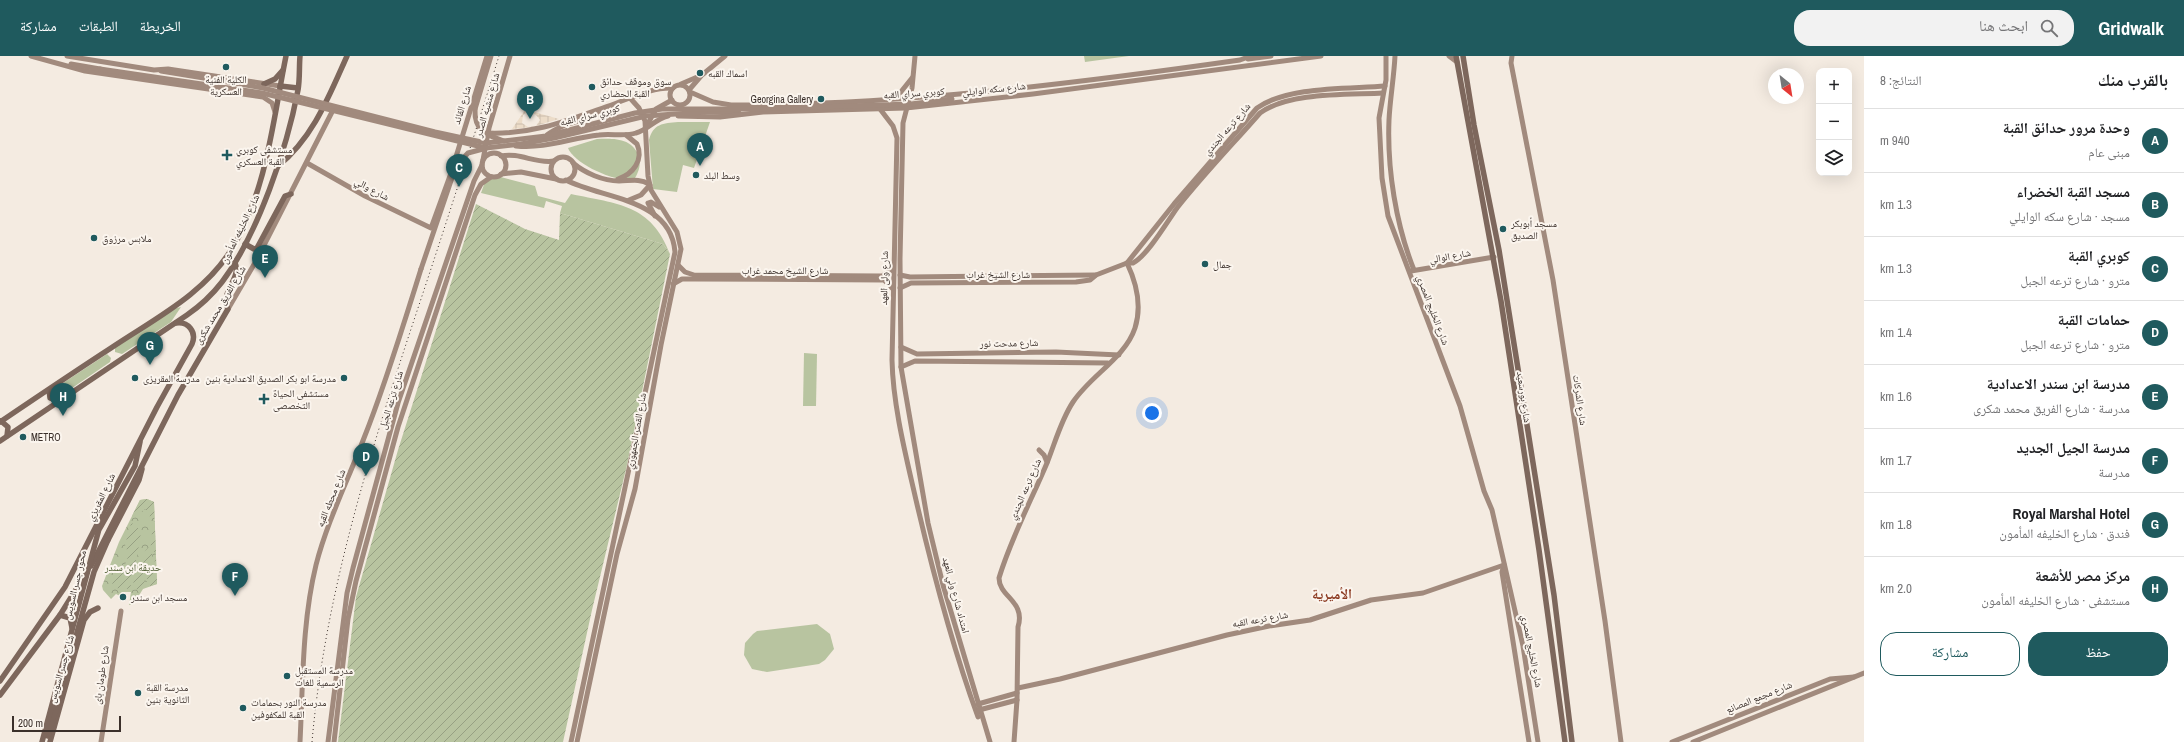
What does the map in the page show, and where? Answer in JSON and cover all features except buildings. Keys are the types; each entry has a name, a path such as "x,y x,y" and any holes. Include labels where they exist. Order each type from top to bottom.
{"main road":[{"path":"31,56 85,71 254,95 269,100 275,113"},
{"path":"67,56 154,70 168,68 264,84 298,88"},
{"name":"شارع الخليفه المأمون","path":"0,421 189,296 214,274 231,251 241,231 270,146 286,56"},
{"name":"شارع الخليفه المأمون","path":"0,441 175,323 212,294 234,263 245,244 260,210 276,167 283,147 298,88 300,56"},
{"path":"276,167 292,152 312,128 325,106 347,56"},
{"name":"شارع القائد","path":"432,228 487,56"},
{"path":"491,56 475,109 476,122 482,132 507,142"},
{"name":"شارع منشيه الصدر","path":"483,163 487,133 510,56"},
{"path":"673,88 671,94 672,100 677,104 683,104 688,100 689,91 702,75 725,56"},
{"name":"شارع ولى العهد","path":"915,56 912,88 906,108 903,127 900,275 901,367 915,451"},
{"name":"شارع سكه الوايلي","path":"689,91 713,102 731,105 909,99 1037,87 1240,60 1251,56"},
{"path":"1240,60 1271,56"},
{"path":"1240,66 1297,56"},
{"name":"شارع سكه الوايلي","path":"513,146 543,146 597,135 622,135 636,133 646,128 656,120 668,116 720,117 880,108 906,108 1033,94 1321,56"},
{"name":"شارع الخليج المصري","path":"1386,56 1385,86 1379,118 1381,163 1385,200 1392,226 1411,271 1460,406 1484,491 1492,510 1523,646 1538,742"},
{"name":"شارع الخليج المصري","path":"1395,56 1389,120 1390,149 1400,228 1411,271"},
{"path":"1449,56 1456,59"},
{"name":"شارع بورسعيد","path":"1464,56 1474,125 1499,250 1528,425 1554,595 1572,742"},
{"name":"شارع الشركات","path":"1508,56 1511,63 1553,280 1607,636 1621,742"},
{"name":"شارع الشركات","path":"1511,63 1512,56"},
{"name":"شارع بورسعيد","path":"1456,59 1494,257 1517,417 1539,550 1565,742"},
{"name":"كوبري سراي القبه","path":"62,64 267,94 486,148 513,146 646,116 705,112 732,112 744,115"},
{"name":"كوبري سراي القبه","path":"154,70 268,89 456,137 486,143 507,142 546,136 635,113 662,109 755,109 911,104 1023,92 1037,87"},
{"path":"264,84 275,78 284,70"},
{"path":"184,86 182,80 186,75"},
{"path":"487,133 544,129 656,89 673,88 702,75"},
{"path":"891,100 908,85 914,76"},
{"path":"254,95 258,89 256,82"},
{"path":"680,85 685,86 689,91"},
{"name":"شارع ترعه الجندي","path":"1127,263 1174,204 1257,108 1276,97 1341,87 1385,86"},
{"path":"912,88 920,98"},
{"name":"شارع ترعه الجندي","path":"1127,263 1133,263 1138,259 1185,200 1260,113 1268,107 1278,103 1316,97 1383,93"},
{"name":"شارع القصر الجمهوري","path":"571,742 609,579 633,501 673,284 678,265 681,242 675,228 660,207 650,185 646,128 641,111 630,98"},
{"path":"646,128 654,112 662,104 672,100"},
{"path":"546,136 565,125 610,110 620,102"},
{"name":"شارع ولى العهد","path":"880,108 893,126 897,138 892,370 905,451"},
{"name":"شارع الفريق محمد شكرى","path":"142,465 182,390 256,261 333,110"},
{"path":"893,126 898,122 903,127"},
{"path":"494,153 494,139 497,133"},
{"path":"612,180 628,174 639,159 637,144 632,138 622,135"},
{"path":"270,146 278,141 283,147"},
{"name":"شارع محطه القبه","path":"300,742 305,642 310,597 316,565 323,543 365,436 458,162 468,153 486,148"},
{"path":"573,163 574,172 566,180 526,173 491,176 485,172 483,163 489,154 494,153 501,156 515,155 538,161 554,161 558,158 565,158 573,163 587,172 612,180 638,180 650,185 641,195 629,200"},
{"path":"501,156 506,165 501,174"},
{"path":"554,161 552,170 556,179"},
{"name":"شارع والي","path":"307,163 365,196 432,228"},
{"name":"شارع ترعه الجبل","path":"328,742 347,593 388,467 398,427 424,351 474,181 483,163"},
{"name":"شارع ترعه الجبل","path":"334,742 352,594 381,466 398,403 462,225 476,192 481,184 491,176"},
{"name":"شارع القصر الجمهوري","path":"566,180 582,188 629,200 655,217 671,235 675,252 625,487 609,579 577,742"},
{"path":"245,244 254,249 257,248 285,196 291,194"},
{"path":"655,217 648,203 651,202 660,207"},
{"name":"شارع الوالي","path":"1411,271 1494,257"},
{"path":"228,309 225,300 236,270 234,263"},
{"name":"شارع ترعه الجندي","path":"1013,742 1018,691 1019,611 1000,584 999,578 1025,511 1072,404 1087,384 1119,355 1132,335 1138,310 1135,284 1127,263"},
{"name":"شارع الشيخ غراب","path":"900,275 910,277 1076,282 1090,280 1096,275 1127,263"},
{"name":"شارع الشيخ محمد غراب","path":"678,265 685,272 694,275 882,276 893,269"},
{"name":"شارع الشيخ محمد غراب","path":"673,284 682,279 884,280 893,289"},
{"name":"شارع الشيخ غراب","path":"900,288 911,282 986,280"},
{"name":"شارع المقريزي","path":"0,682 51,610 72,576 140,440 194,341 193,332 190,327 184,323 175,323"},
{"name":"شارع مدحت نور","path":"900,347 917,354 1056,352 1119,355"},
{"path":"417,348 424,351"},
{"name":"شارع مدحت نور","path":"901,367 915,361 1109,363"},
{"path":"49,390 50,398 58,401"},
{"path":"1517,417 1526,414"},
{"path":"0,421 8,427 7,436"},
{"path":"1519,428 1528,425"},
{"name":"محور جسر السويس","path":"42,742 99,529 135,466 140,440"},
{"path":"1039,450 1044,455 1047,463"},
{"name":"امتداد شارع ولي العهد","path":"905,451 936,585 978,711"},
{"name":"امتداد شارع ولي العهد","path":"915,451 928,523 943,585 978,704 978,711"},
{"path":"0,696 60,615 83,580 142,465"},
{"name":"محور جسر السويس","path":"46,742 94,572 108,540 139,480 142,465"},
{"path":"381,466 388,467"},
{"path":"625,487 630,490 636,485"},
{"path":"622,505 629,499 633,501"},
{"path":"922,525 928,523"},
{"name":"شارع الخليج المصري","path":"1504,565 1502,572 1529,742"},
{"name":"شارع ترعه القبه","path":"978,704 1060,679 1223,636 1269,626 1310,620 1367,601 1423,594 1504,565"},
{"path":"72,576 83,580"},
{"path":"347,593 352,594"},
{"name":"شارع جسر السويس","path":"50,742 84,622 88,614 98,608"},
{"name":"شارع طومان باى","path":"101,742 120,611"},
{"name":"شارع جسر السويس","path":"42,742 73,624 68,616 60,615"},
{"path":"73,624 76,619 81,619 84,622"},
{"name":"شارع مجمع المصانع","path":"1692,742 1864,673"},
{"name":"شارع مجمع المصانع","path":"1672,742 1830,679 1854,677"},
{"path":"989,742 978,711 1017,700"},
{"path":"329,730 336,730"}],"green space":[{"path":"1084,56 1129,56 1085,62"},
{"path":"678,122 710,122 694,168 683,165 677,192 653,189 649,140 653,131 659,125"},
{"path":"597,139 622,140 632,146 640,160 638,173 635,178 619,179 598,172 579,160 568,148"},
{"path":"497,176 535,186 538,196 565,203 571,194 618,204 631,209 643,216 653,225 662,237 670,254 663,244 560,213 562,206 546,201 544,208 481,193 486,179"},
{"path":"476,204 525,229 559,240 560,213 663,244 670,254 627,465 592,610 563,742 338,742 356,597 398,450"},
{"path":"181,307 171,322 122,354 115,352 115,347 173,309"},
{"path":"804,353 817,354 816,406 803,406"},
{"path":"107,354 111,358 110,362 59,397 54,396 52,391 54,389"},
{"name":"حديقة ابن سندر","path":"147,499 154,502 157,584 143,589 133,605 129,605 131,592 122,592 120,596 116,594 111,599 103,590 102,586 119,542 140,500"},
{"path":"147,499 154,502 155,518 146,515 147,511 145,509 134,518 132,516 140,500"},
{"path":"155,520 156,555 150,544"},
{"path":"134,523 141,532 137,557 127,559 129,555 125,545 131,524"},
{"path":"148,548 151,550 152,557 149,566 147,567 143,558 144,552"},
{"path":"156,558 157,584 146,587 148,571 153,566"},
{"path":"138,559 145,570 144,583 138,589 132,590"},
{"path":"129,560 136,560 130,589 114,588 112,585 115,574"},
{"path":"817,624 830,634 834,649 825,660 819,664 767,672 752,669 744,655 745,643 757,631"}],"shaded area":[{"path":"525,110 527,110 559,119 536,126 540,120 536,115 529,111 523,115 522,123 528,127 535,126 532,127 512,129"}],"railway":[{"path":"312,742 318,686 327,631 352,522 383,414 499,56"}],"place":[{"name":"الكلية الفنية العسكرية","path":"226,67"},
{"name":"اسماك القبه","path":"700,73"},
{"name":"سوق وموقف حدائق القبة الحضاري","path":"592,87"},
{"name":"Georgina Gallery","path":"821,99"},
{"name":"مسجد القبة الخضراء","path":"530,119"},
{"name":"مستشفى كوبري القبة العسكري","path":"227,155"},
{"name":"وحدة مرور حدائق القبة","path":"700,166"},
{"name":"وسط البلد","path":"696,175"},
{"name":"كوبري القبة","path":"459,187"},
{"name":"مسجد أبوبكر الصديق","path":"1503,229"},
{"name":"ملابس مرزوق","path":"94,238"},
{"name":"جمال","path":"1205,264"},
{"name":"مدرسة ابن سندر الاعدادية","path":"265,278"},
{"name":"Royal Marshal Hotel","path":"150,365"},
{"name":"مدرسة المقريزى","path":"135,378"},
{"name":"مدرسة ابو بكر الصديق الاعدادية بنين","path":"344,378"},
{"name":"مستشفى الحياة التخصصى","path":"264,399"},
{"name":"مركز مصر للأشعة","path":"63,416"},
{"name":"METRO","path":"23,437"},
{"name":"حمامات القبة","path":"366,476"},
{"name":"مدرسة الجيل الجديد","path":"235,596"},
{"name":"مسجد ابن سندر","path":"123,597"},
{"name":"مدرسة المستقبل الرسمية للغات","path":"287,676"},
{"name":"مدرسة القبة الثانوية بنين","path":"138,693"},
{"name":"مدرسة النور بحمامات القبة للمكفوفين","path":"243,708"}],"district":[{"name":"الأميرية","path":"1332,594"}]}
